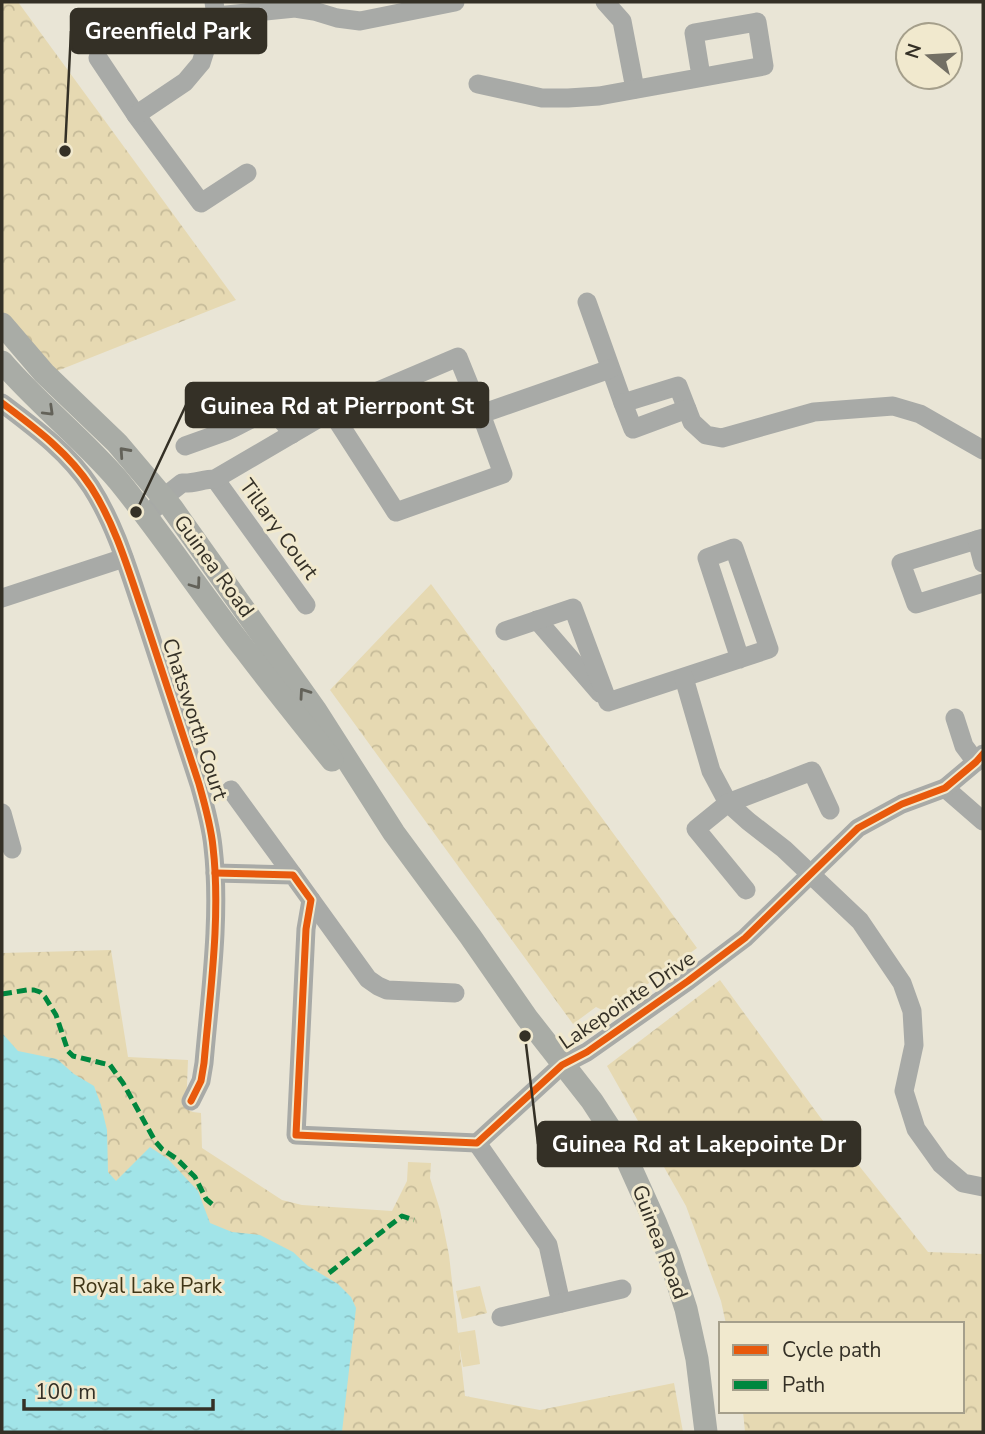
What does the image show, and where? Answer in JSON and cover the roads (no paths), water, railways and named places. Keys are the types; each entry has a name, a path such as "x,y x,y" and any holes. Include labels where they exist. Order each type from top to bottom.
{"main road":[{"name":"Guinea Road","path":"2,324 44,373 117,443 167,503 316,711 394,833 562,1065 592,1101 620,1144 634,1170 669,1256 686,1309 697,1359 706,1432"},
{"name":"Guinea Road","path":"2,362 27,390 99,459 147,516 245,651 362,798 394,833"}],"street":[{"path":"136,115 186,82 201,63 215,9 295,8 360,21 455,2"},
{"path":"605,2 622,21 635,89"},
{"path":"98,58 201,203 247,173"},
{"path":"478,85 542,98 599,96 701,76"},
{"path":"587,302 633,429 687,409"},
{"path":"147,516 167,503 189,495 192,484 203,479 215,479 331,411 458,357 503,474 396,512 331,411"},
{"path":"481,414 610,369"},
{"path":"622,403 678,386 692,422 705,435 722,439 814,412 893,406 920,414 983,450"},
{"path":"2,403 41,433 78,470 101,504 124,558 2,598"},
{"path":"185,446 260,415 270,414 279,418 285,422 292,434"},
{"name":"Tillary Court","path":"215,479 306,605"},
{"path":"983,563 980,539 901,563 916,604 983,583"},
{"path":"608,702 684,678 740,659 769,649 734,548 707,558 740,659"},
{"name":"Chatsworth Court","path":"124,558 199,784 213,847 215,916 204,1063 201,1081 191,1101"},
{"path":"505,631 573,608 608,702"},
{"path":"537,620 608,702"},
{"path":"684,678 711,771 729,803 784,849 860,921 902,983 912,1011 914,1045 904,1091 916,1129 941,1164 956,1177 963,1183 983,1187"},
{"path":"955,718 964,746 979,758"},
{"name":"Lakepointe Drive","path":"477,1143 562,1065 587,1052 745,938 858,828 902,804 945,788 979,758"},
{"path":"746,890 696,828 729,803 812,771 830,810"},
{"path":"945,788 983,821"},
{"path":"231,790 368,979 387,990 455,993"},
{"path":"2,813 12,849"},
{"path":"215,873 293,875"},
{"path":"311,900 306,929 296,1135 477,1143 548,1245 561,1303"},
{"path":"501,1317 622,1289"}],"water":[{"path":"2,1033 18,1051 57,1059 94,1086 107,1130 108,1172 116,1181 150,1147 168,1159 198,1191 210,1223 232,1232 260,1235 293,1252 308,1266 338,1284 351,1297 356,1308 342,1432 2,1432"}],"place":[{"name":"Greenfield Park","path":"65,151"},
{"name":"Guinea Rd at Pierrpont St","path":"136,512"},
{"name":"Guinea Rd at Lakepointe Dr","path":"525,1036"}],"park label":[{"name":"Royal Lake Park","path":"147,1286"}]}
